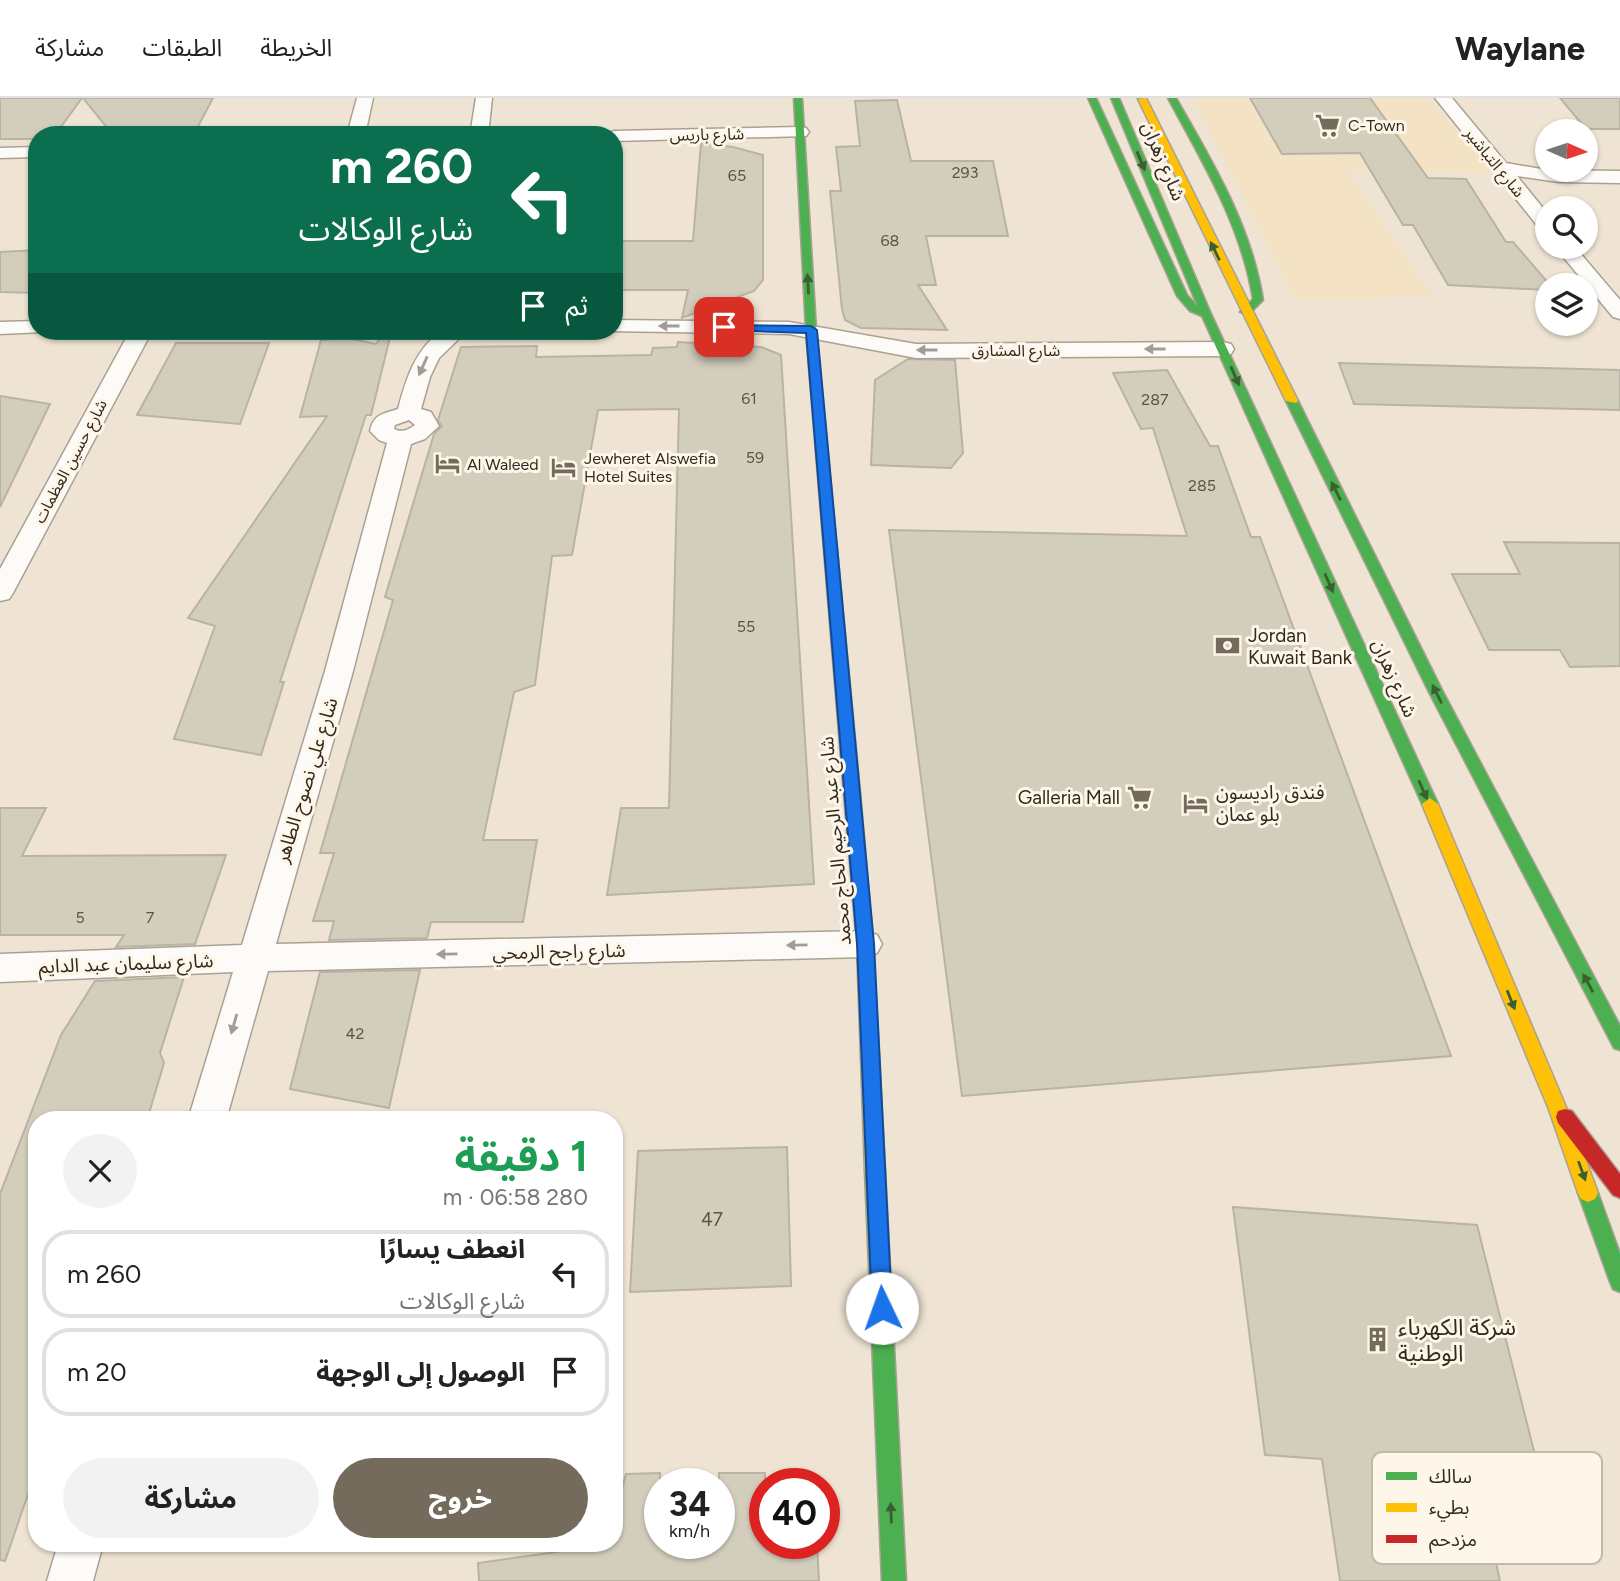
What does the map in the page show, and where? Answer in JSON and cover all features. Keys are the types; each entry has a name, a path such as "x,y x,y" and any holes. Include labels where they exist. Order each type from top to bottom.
{"main road":[{"name":"شارع عبد الرحيم الحاج محمد","path":"798,98 811,330 865,944 894,1581"},
{"path":"1092,98 1182,296 1194,309 1206,314"},
{"name":"شارع زهران","path":"1115,98 1206,314 1451,851 1557,1107 1620,1282"},
{"name":"شارع زهران","path":"1141,98 1436,692 1620,1043"},
{"path":"1172,98 1230,212 1254,271 1258,300 1245,312"},
{"path":"1557,1107 1620,1189"}],"street":[{"path":"358,126 365,98"},
{"path":"480,126 484,98"},
{"name":"شارع التباشير","path":"1443,98 1535,211"},
{"name":"شارع باريس","path":"623,136 800,132"},
{"path":"0,153 28,152"},
{"path":"1499,168 1559,176 1620,177"},
{"path":"1577,259 1612,294 1620,313"},
{"name":"شارع المشارق","path":"623,326 811,330 868,345 916,351 1223,349"},
{"path":"0,328 28,327"},
{"name":"شارع حسين العظمات","path":"0,593 136,340"},
{"name":"شارع علي نصوح الطاهر","path":"210,1111 339,671 420,369 427,356 446,340"},
{"name":"شارع راجح الرمحي","path":"253,958 865,944"},
{"name":"شارع سليمان عبد الدايم","path":"0,968 253,958"},
{"path":"70,1581 79,1552"}],"shaded area":[{"path":"1193,98 1429,98 1493,173 1349,172 1433,297 1295,300"}],"building":[{"path":"0,98 82,98 62,126 28,126 28,139 0,139"},
{"path":"83,98 213,98 198,126 106,126"},
{"path":"1250,98 1370,98 1428,178 1466,179 1506,242 1513,242 1540,273 1535,273 1535,289 1448,285 1413,225 1403,225 1360,153 1282,154"},
{"path":"1560,98 1620,98 1620,129 1598,129 1598,119 1578,119"},
{"path":"897,100 911,161 993,161 1008,236 926,236 936,285 918,285 947,330 861,328 845,320 842,309 830,191 841,191 836,147 860,146 855,101"},
{"path":"701,143 733,147 763,155 763,280 754,291 682,318 688,290 623,290 623,241 693,241"},
{"path":"28,250 28,293 0,292 0,252"},
{"path":"321,340 357,340 376,344 379,340 389,340 371,415 366,415 280,682 284,682 261,755 174,739 215,626 188,618 327,416 300,417"},
{"path":"678,342 761,347 781,355 814,884 607,895 621,808 669,808 679,409 598,410 572,555 552,556 535,685 514,692 483,840 537,840 523,922 431,922 427,938 329,940 334,921 313,921 334,853 320,853 393,600 385,597 434,434 442,426 438,420 461,347 537,346 536,357 651,355 653,348 677,347"},
{"path":"176,343 269,343 240,424 137,415"},
{"path":"908,359 955,360 963,453 951,468 871,465 875,380"},
{"path":"1339,363 1620,370 1620,410 1354,404"},
{"name":"Galleria Mall","path":"1167,370 1210,446 1218,446 1251,537 1260,537 1451,1056 962,1096 889,530 1187,536 1153,428 1141,429 1113,373"},
{"path":"0,396 50,404 0,507"},
{"path":"1504,542 1620,543 1620,666 1570,667 1560,650 1489,650 1452,574 1520,574"},
{"path":"0,808 46,808 22,856 226,855 195,944 116,947 124,935 0,935"},
{"path":"420,970 389,1108 290,1089 320,972"},
{"path":"184,977 160,1053 164,1063 150,1111 32,1111 61,1035 95,981"},
{"path":"28,1121 28,1494 5,1561 0,1560 0,1194"},
{"path":"787,1147 791,1286 630,1292 638,1151"},
{"name":"شركة الكهرباء الوطنية","path":"1233,1207 1477,1225 1534,1452 1372,1452 1372,1564 1496,1564 1500,1581 1340,1581 1322,1459 1265,1455"},
{"path":"644,1473 644,1559 735,1559 735,1473 749,1473 749,1559 818,1559 819,1581 479,1581 478,1563 557,1552 623,1552 623,1485 626,1474"}],"traffic: fast":[{"path":"798,98 811,330 852,793"},
{"path":"1092,98 1182,296 1194,309 1206,314"},
{"path":"1115,98 1206,314 1430,804"},
{"path":"1172,98 1225,196 1246,247 1258,300 1245,312"},
{"path":"1292,401 1436,692 1620,1043"},
{"path":"875,1171 894,1581"},
{"path":"1588,1193 1620,1282"}],"traffic: slow":[{"path":"1142,99 1292,401"},
{"path":"852,793 865,944 875,1171"},
{"path":"1430,804 1557,1107 1588,1193"}],"traffic: jam":[{"path":"1565,1117 1620,1189"}],"place":[{"name":"C-Town","path":"1328,125"},
{"name":"Al Waleed","path":"447,464"},
{"name":"Jewheret Alswefia Hotel Suites","path":"564,467"},
{"name":"Jordan Kuwait Bank","path":"1228,646"},
{"name":"Galleria Mall","path":"1140,797"},
{"name":"فندق راديسون بلو عمان","path":"1196,803"},
{"name":"شركة الكهرباء الوطنية","path":"1378,1340"}],"route":[{"path":"724,327 811,330 865,944 882,1308"}]}
